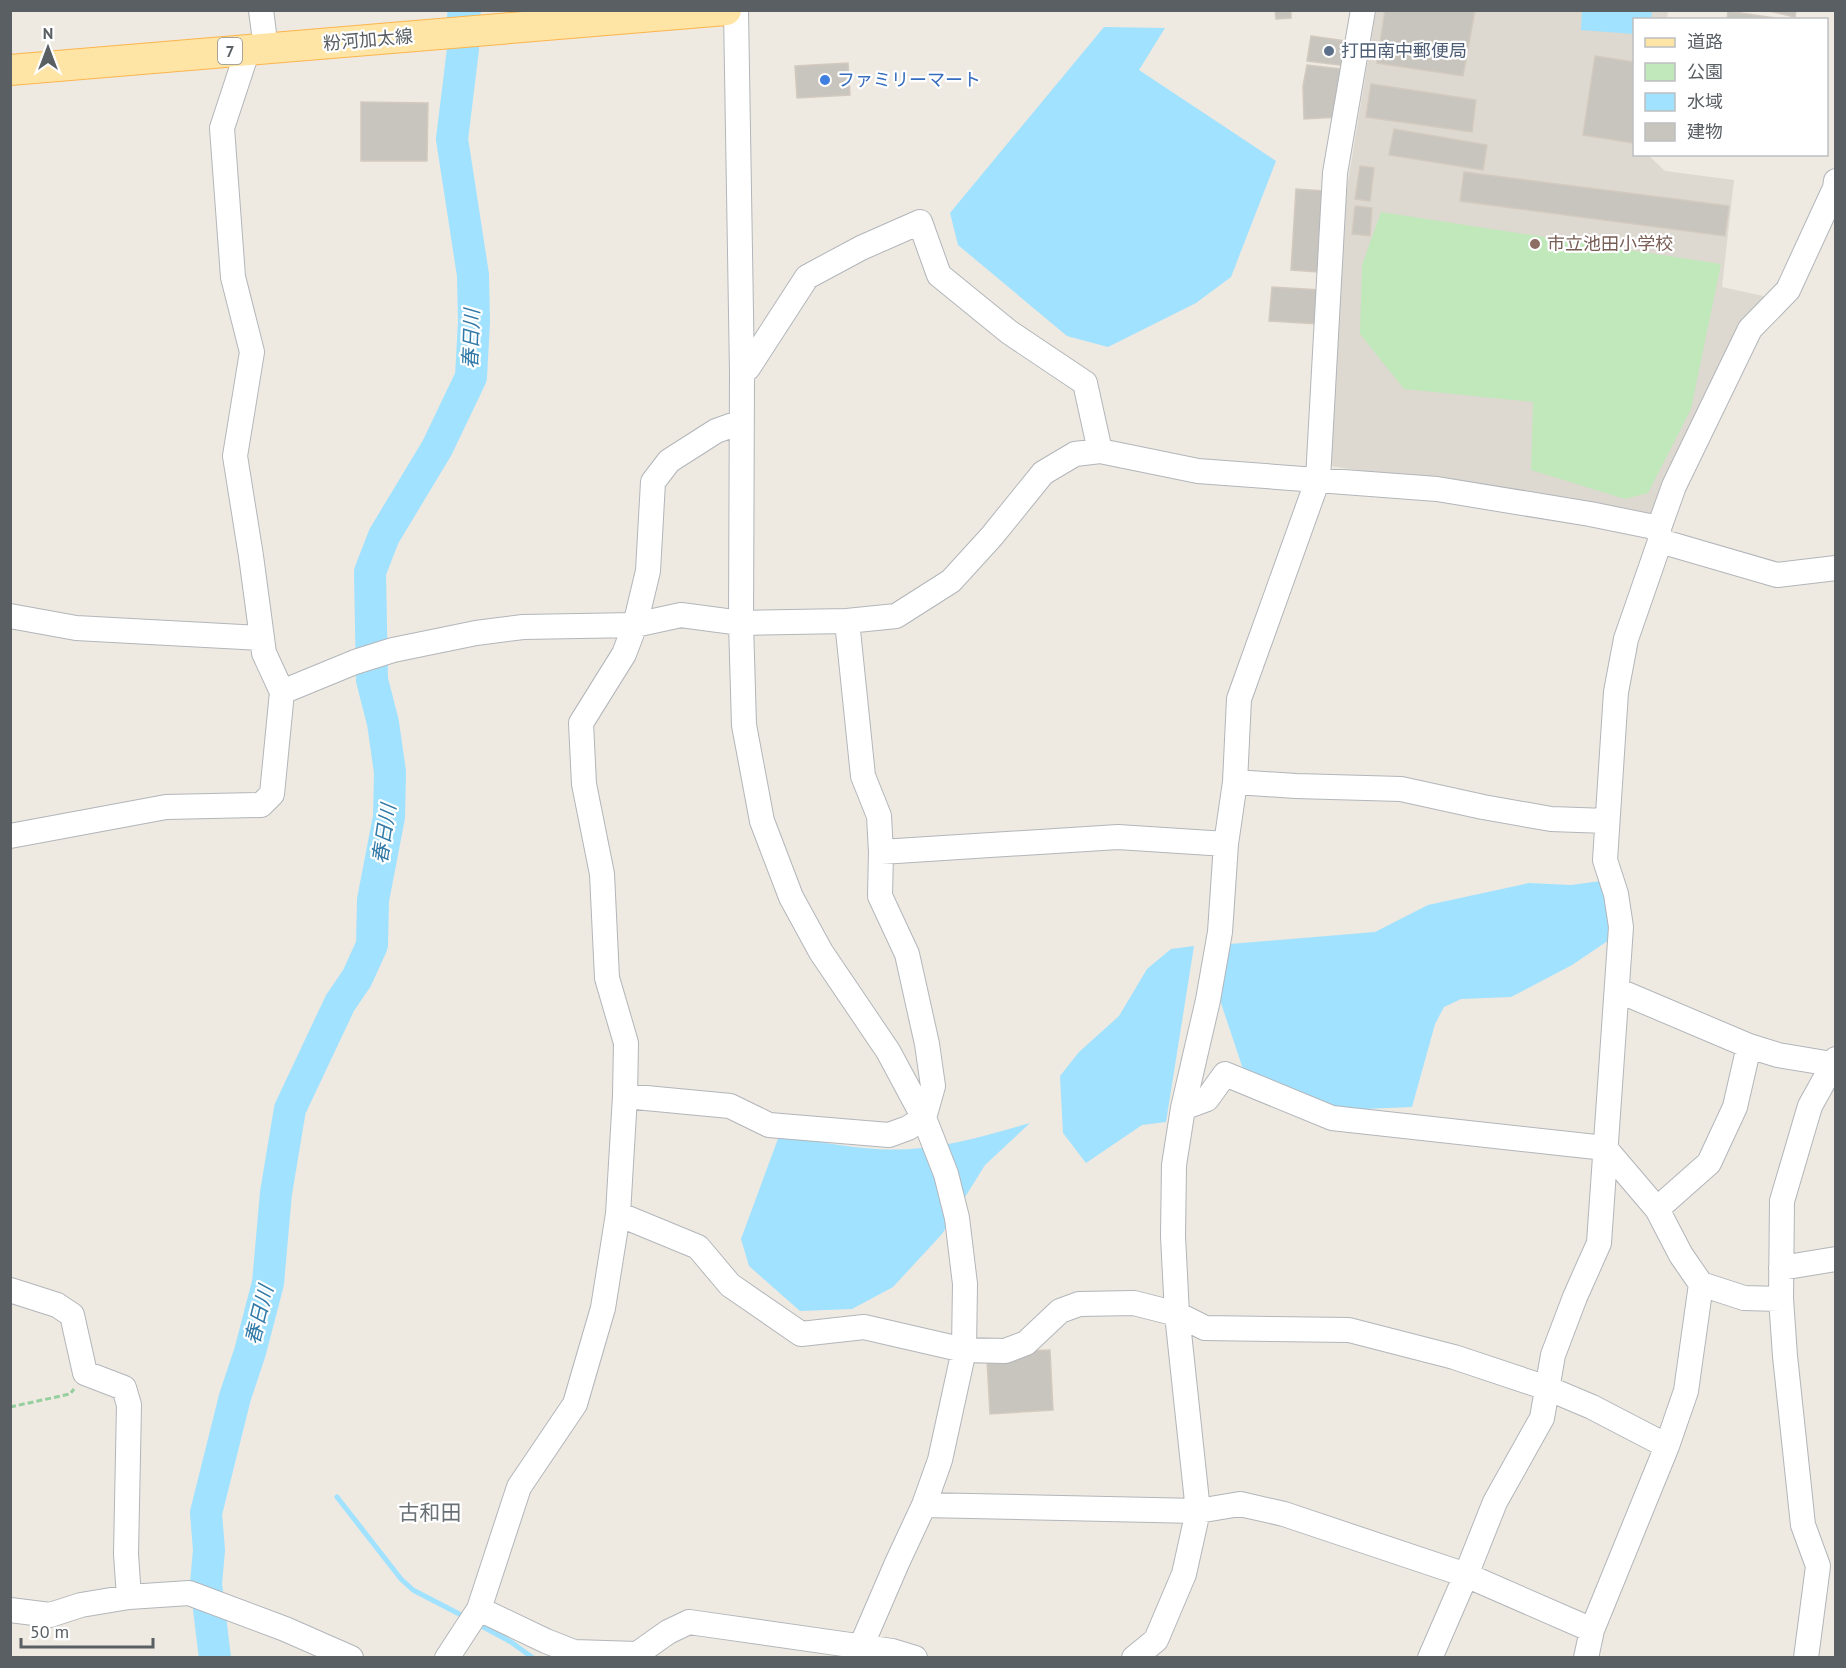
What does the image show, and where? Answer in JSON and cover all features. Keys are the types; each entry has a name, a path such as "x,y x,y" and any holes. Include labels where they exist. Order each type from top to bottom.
{"main road":[{"name":"粉河加太線","path":"10,69 726,10"}],"street":[{"path":"10,836 166,807 261,805 272,794 282,692 264,653 261,638 235,456 252,352 233,277 222,128 257,49 261,10"},
{"path":"736,10 742,373 741,623 744,725 762,821 791,897 821,952 888,1051 924,1118 946,1174 957,1218 965,1284 964,1350 940,1460 924,1505 859,1652"},
{"path":"1134,1658 1156,1640 1184,1574 1198,1511 1177,1314 1173,1236 1174,1165 1183,1108 1208,1000 1220,932 1226,844 1235,782 1239,699 1318,479 1335,172 1363,10"},
{"path":"1430,1658 1495,1502 1542,1418 1553,1355 1599,1243 1621,927 1616,894 1605,860 1616,692 1626,639 1674,486 1750,329 1788,290 1835,185"},
{"path":"742,373 748,368 807,277 861,248 920,222 939,275 1009,332 1085,383 1100,451"},
{"path":"447,1658 479,1609 519,1486 575,1404 603,1308 618,1214 626,1043 607,978 602,874 584,784 581,723 624,654 635,625 648,571 653,482 669,461 716,432 741,422"},
{"path":"282,692 355,662 393,650 476,633 523,627 635,625 681,615 741,623 847,621 896,615 951,580 992,536 1043,473 1075,454 1100,451 1198,471 1437,489 1590,513 1777,575 1836,568"},
{"path":"10,616 76,628 261,638"},
{"path":"625,1096 730,1106 769,1125 889,1135 908,1128 924,1118 933,1086 927,1044 907,954 880,896 882,852 879,816 863,776 847,621"},
{"path":"1235,782 1401,789 1551,819 1608,821"},
{"path":"882,852 1118,837 1226,844"},
{"path":"1617,990 1749,1046 1778,1055 1834,1061 1810,1106 1782,1201 1781,1299 1803,1525 1827,1568 1806,1658"},
{"path":"1657,1209 1709,1163 1735,1107 1749,1046"},
{"path":"1183,1108 1207,1099 1225,1074 1332,1118 1605,1148 1657,1209 1681,1255 1701,1284 1744,1298 1781,1299"},
{"path":"618,1214 698,1247 730,1285 801,1334 864,1327 964,1350 1005,1351 1026,1342 1060,1311 1079,1304 1134,1303 1177,1314 1205,1328 1349,1330 1454,1357 1547,1388 1592,1407 1667,1446"},
{"path":"1781,1268 1836,1259"},
{"path":"1587,1658 1592,1630 1667,1446 1686,1391 1701,1284"},
{"path":"10,1290 57,1305 72,1315 85,1373 124,1388 129,1405 126,1554 129,1597"},
{"path":"924,1505 1198,1511 1240,1504 1284,1514 1466,1575 1592,1630"},
{"path":"10,1610 50,1615 81,1605 129,1597 189,1593 351,1658"},
{"path":"479,1609 574,1652 637,1653 668,1632 689,1622 859,1652 915,1658"}],"path":[{"path":"10,1407 70,1394 85,1373"}],"shaded area":[{"name":"市立池田小学校","path":"1376,11 1668,11 1667,18 1633,18 1633,156 1649,156 1665,171 1734,180 1722,287 1768,297 1747,324 1650,515 1331,466 1345,200"}],"green space":[{"path":"1381,212 1721,264 1691,409 1648,493 1625,499 1531,470 1533,402 1404,389 1360,334 1362,265"}],"water":[{"path":"1582,10 1652,11 1651,18 1633,18 1633,34 1581,30"},
{"path":"1104,27 1165,28 1139,70 1276,161 1231,277 1196,303 1108,347 1067,336 958,245 950,213"},
{"path":"1601,881 1612,938 1572,965 1511,997 1461,999 1444,1007 1435,1024 1412,1107 1339,1110 1243,1069 1219,997 1230,944 1375,932 1428,905 1529,883 1571,885"},
{"path":"1194,946 1166,1122 1142,1125 1086,1163 1063,1133 1060,1076 1079,1052 1119,1016 1147,969 1171,949"},
{"path":"1030,1123 985,1165 942,1234 893,1287 852,1309 800,1311 749,1266 741,1239 779,1136 864,1148 896,1150 954,1143"}],"building":[{"path":"1275,10 1291,10 1291,18 1276,19"},
{"path":"1385,10 1475,10 1463,76 1377,63"},
{"path":"1765,10 1796,10 1795,17"},
{"path":"1728,11 1774,18 1727,18"},
{"path":"1311,36 1352,42 1348,66 1307,61"},
{"path":"1595,56 1633,62 1633,143 1583,135"},
{"path":"848,63 850,95 797,98 795,66"},
{"path":"1307,65 1349,70 1340,117 1304,119 1303,86"},
{"path":"1371,84 1476,100 1472,132 1366,117"},
{"path":"361,102 428,103 427,161 361,161"},
{"path":"1394,129 1487,145 1483,170 1389,155"},
{"path":"1360,166 1374,168 1370,201 1355,199"},
{"path":"1464,172 1729,206 1725,236 1460,201"},
{"path":"1296,189 1324,191 1318,272 1291,270"},
{"path":"1355,206 1372,208 1370,236 1352,234"},
{"path":"1272,287 1320,290 1317,324 1269,321"},
{"path":"1050,1350 1053,1410 990,1414 987,1360 1020,1358 1019,1351"}],"waterway":[{"name":"春日川","path":"215,1658 206,1584 209,1550 206,1513 235,1397 250,1352 268,1283 276,1193 290,1109 340,1003 357,978 372,945 373,900 389,817 390,772 383,723 372,680 370,572 384,536 437,448 471,377 474,322 473,275 452,139 463,49 465,10"},
{"path":"337,1497 401,1579 413,1590 467,1618"},
{"path":"478,1624 511,1642 533,1658"}],"place":[{"name":"打田南中郵便局","path":"1329,51"},
{"name":"ファミリーマート","path":"825,80"},
{"name":"市立池田小学校","path":"1535,244"}],"district":[{"name":"古和田","path":"430,1513"}]}
